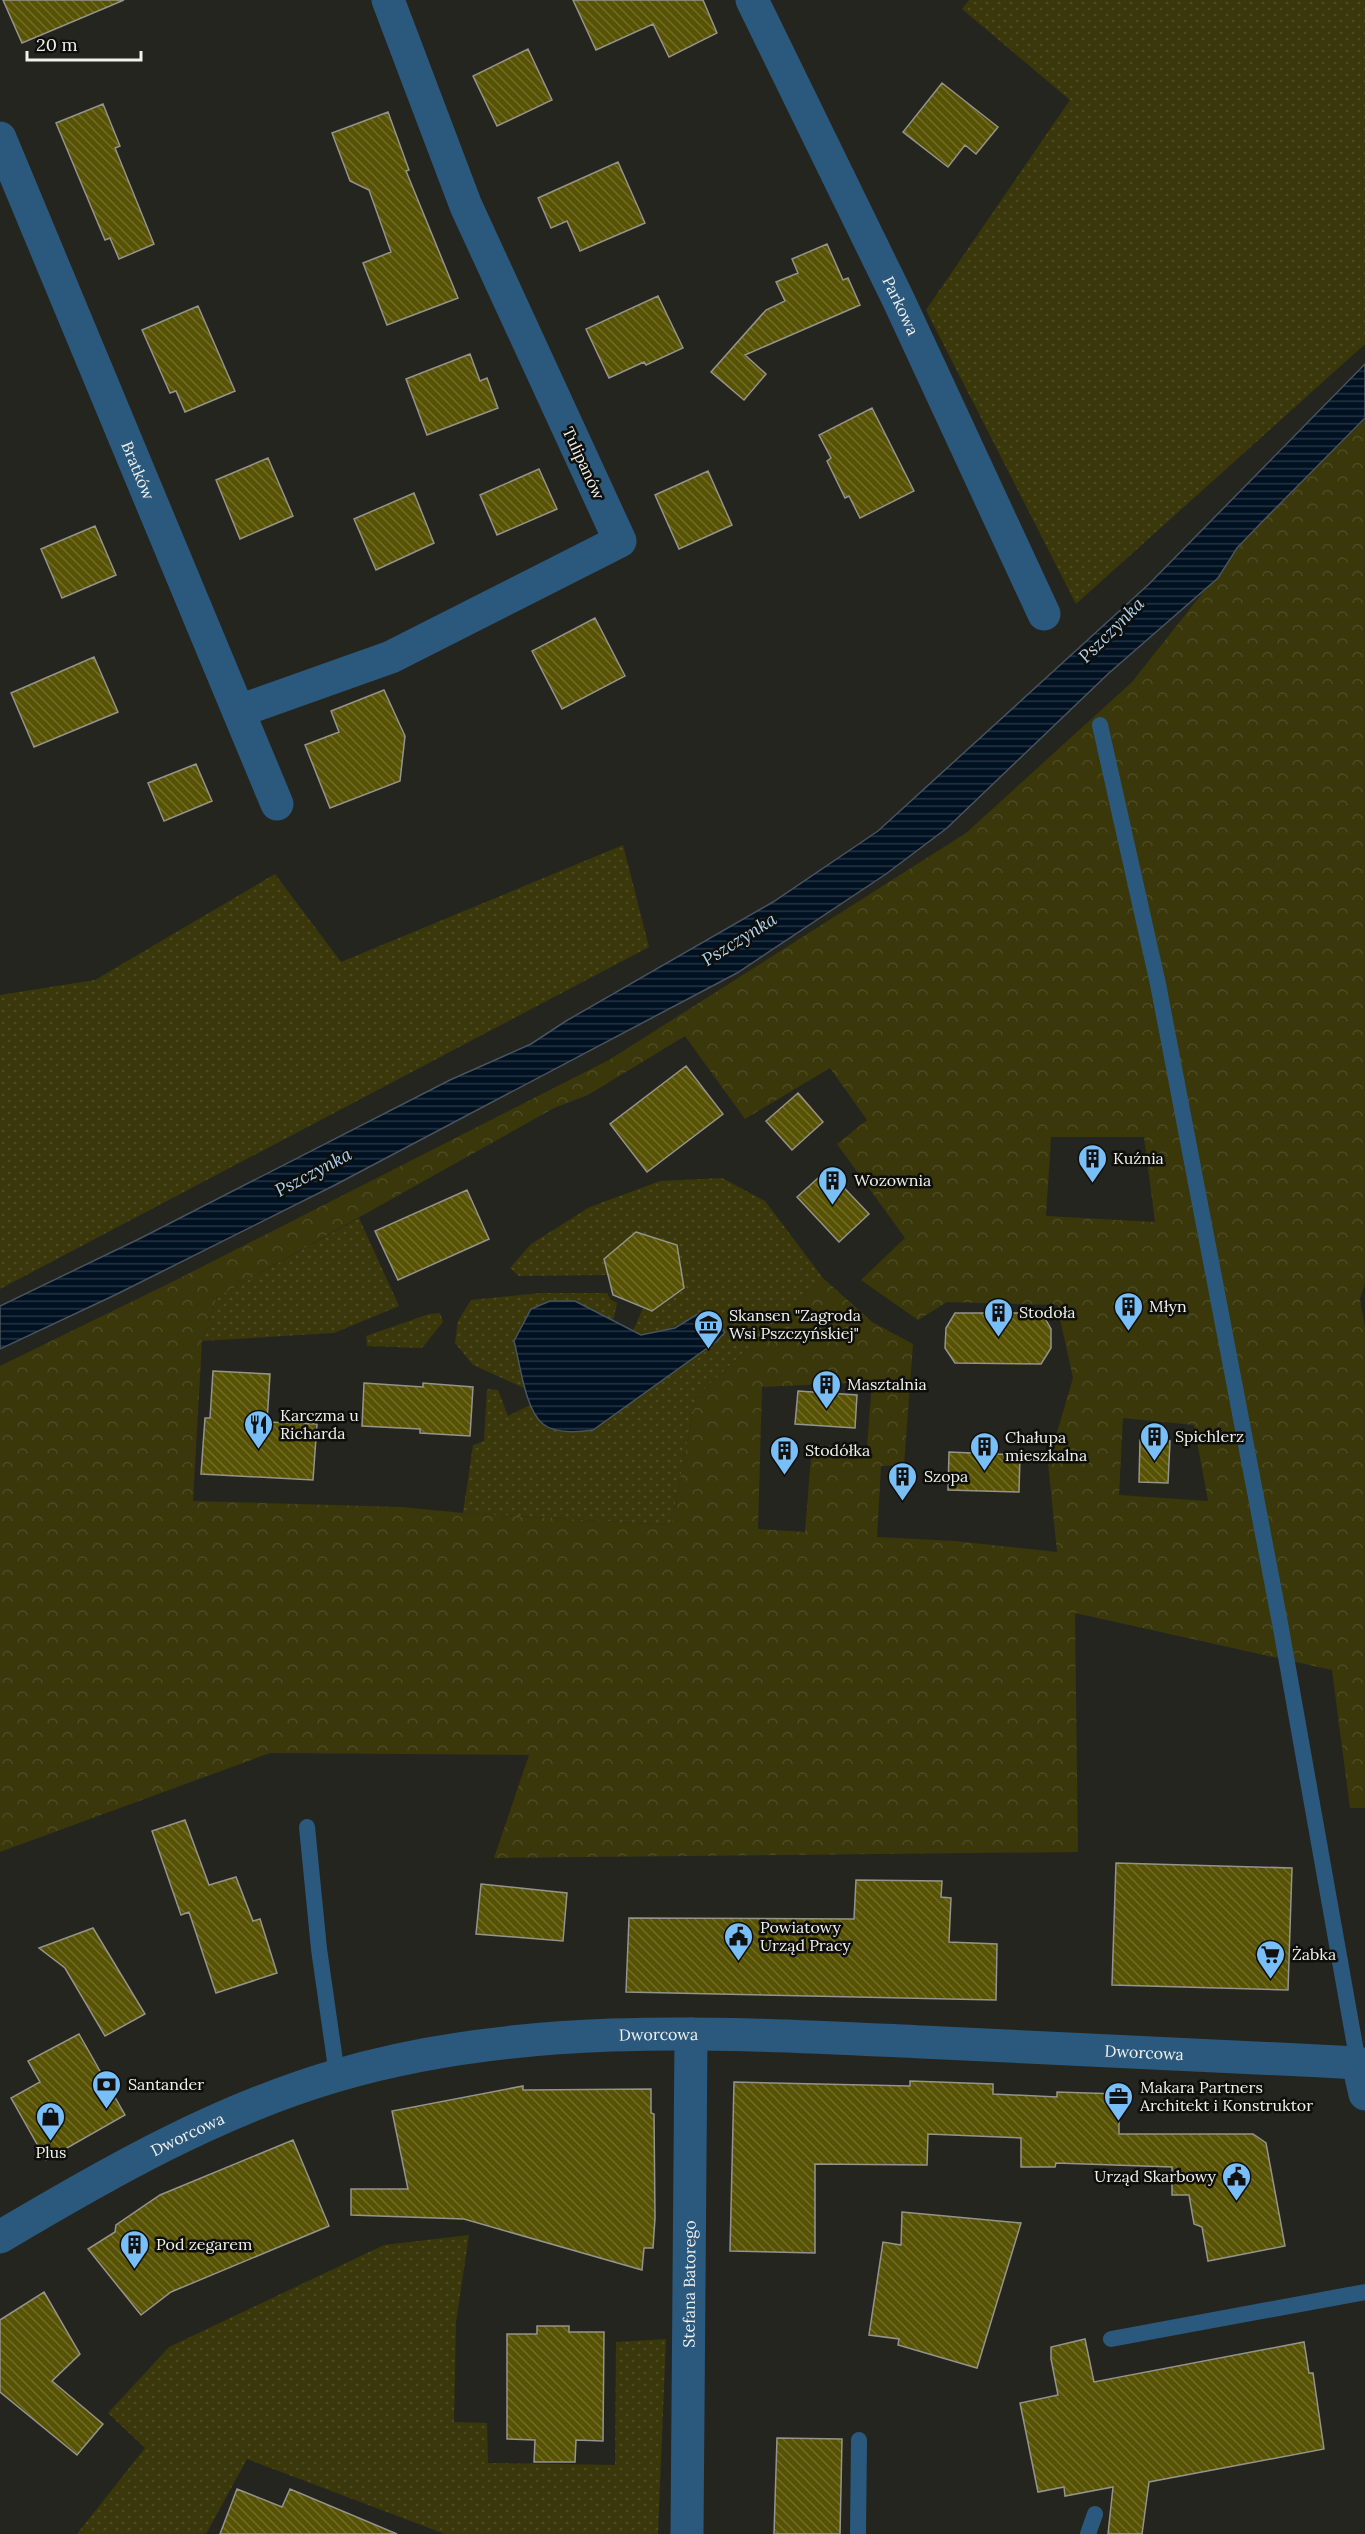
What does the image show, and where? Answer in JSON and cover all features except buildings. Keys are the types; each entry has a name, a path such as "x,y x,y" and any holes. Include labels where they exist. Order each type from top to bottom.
{"street":[{"name":"Tulipanów","path":"239,711 391,657 620,541 466,206 388,0"},
{"name":"Parkowa","path":"752,0 898,299 1044,614"},
{"name":"Bratków","path":"0,138 277,804"},
{"name":"Dworcowa","path":"0,2237 85,2186 228,2115 271,2097 337,2075 416,2057 510,2042 645,2034 776,2035 1361,2079"},
{"name":"Stefana Batorego","path":"687,2534 691,2034"}],"lane":[{"path":"1100,725 1158,984 1280,1623 1361,2079"},
{"path":"307,1827 319,1949 337,2075"},
{"path":"1111,2339 1365,2292"},
{"path":"858,2440 858,2534"},
{"path":"1088,2534 1095,2514"}],"green space":[{"path":"969,0 1365,0 1365,344 1076,604 926,310 1070,100 962,9"},
{"path":"1365,420 1365,1283 1360,1299 1365,1328 1365,1808 1350,1808 1332,1670 1075,1613 1078,1852 494,1858 529,1755 270,1753 0,1852 0,1366 178,1279 609,1060 966,833 1132,682 1254,528","holes":["685,1036 745,1119 830,1068 867,1120 837,1144 905,1238 861,1280 918,1320 947,1302 1057,1305 1073,1378 1048,1463 1057,1552 954,1541 877,1537 881,1466 904,1465 913,1344 872,1322 823,1278 696,1397 671,1525 463,1513 402,1507 193,1501 202,1341 217,1297 554,1108 588,1095","1051,1137 1144,1137 1155,1222 1046,1216","872,1382 867,1447 812,1445 805,1532 758,1529 762,1387","1123,1418 1194,1425 1208,1501 1119,1495"]},
{"path":"623,845 649,947 0,1289 0,995 95,980 275,874 341,962"},
{"path":"722,1178 765,1201 823,1278 696,1397 671,1525 463,1513 473,1445 484,1441 487,1389 498,1390 508,1416 530,1405 543,1425 593,1430 717,1341 725,1332 701,1312 659,1332 650,1334 633,1331 643,1308 652,1311 684,1288 677,1245 636,1232 604,1259 608,1275 519,1276 510,1268 531,1244 590,1207 660,1181"},
{"path":"359,1218 399,1306 334,1333 202,1341 217,1297"},
{"path":"540,1293 607,1293 611,1300 617,1303 613,1321 575,1301 514,1341 526,1389 473,1365 455,1343 458,1321 471,1300"},
{"path":"440,1313 443,1322 422,1348 367,1346 366,1336 429,1314"},
{"path":"469,2235 456,2322 454,2422 487,2423 488,2463 615,2465 616,2342 666,2339 658,2534 445,2534 247,2459 206,2534 77,2534 145,2448 108,2413 169,2347 384,2245"}],"water":[{"name":"Pszczynka","path":"1365,364 1365,418 1237,548 1218,578 1109,673 947,828 886,874 737,973 335,1185 115,1295 0,1349 0,1306 141,1238 450,1080 531,1044 566,1021 773,902 878,831 1149,584"},
{"path":"550,1301 575,1301 641,1335 675,1328 701,1312 710,1315 725,1332 717,1341 593,1430 560,1431 543,1424 532,1408 524,1386 514,1341 531,1309"}],"place":[{"name":"Kuźnia","path":"1092,1184"},
{"name":"Wozownia","path":"833,1206"},
{"name":"Młyn","path":"1128,1332"},
{"name":"Stodoła","path":"998,1338"},
{"name":"Skansen \"Zagroda Wsi Pszczyńskiej\"","path":"708,1350"},
{"name":"Masztalnia","path":"826,1410"},
{"name":"Karczma u Richarda","path":"259,1450"},
{"name":"Spichlerz","path":"1154,1462"},
{"name":"Chałupa mieszkalna","path":"984,1472"},
{"name":"Stodółka","path":"784,1476"},
{"name":"Szopa","path":"903,1502"},
{"name":"Powiatowy Urząd Pracy","path":"739,1962"},
{"name":"Żabka","path":"1271,1980"},
{"name":"Santander","path":"107,2110"},
{"name":"Makara Partners Architekt i Konstruktor","path":"1119,2122"},
{"name":"Plus","path":"51,2142"},
{"name":"Urząd Skarbowy","path":"1237,2202"},
{"name":"Pod zegarem","path":"135,2270"}]}
